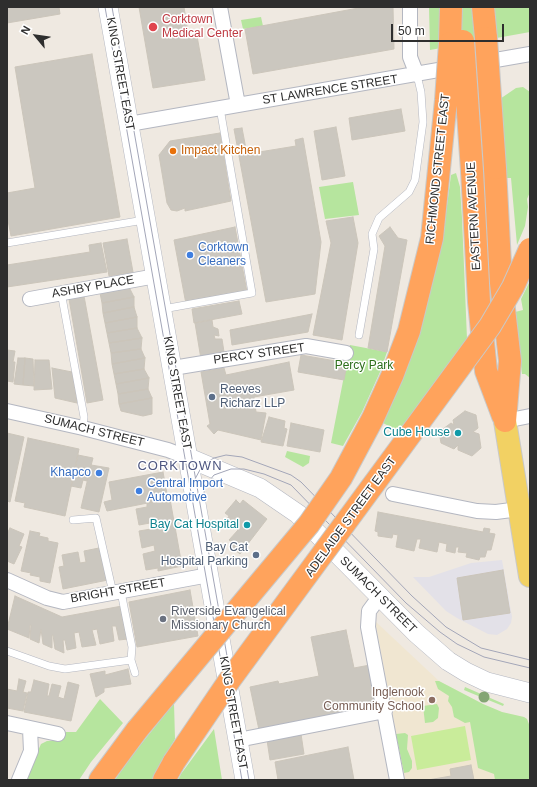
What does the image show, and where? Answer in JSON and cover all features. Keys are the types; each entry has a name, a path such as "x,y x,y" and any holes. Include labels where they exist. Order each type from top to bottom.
{"highway":[{"name":"RICHMOND STREET EAST","path":"100,780 137,730 322,508 359,446 392,376 414,314 432,238 446,100 451,7"},
{"name":"EASTERN AVENUE","path":"461,7 479,302 486,371 504,421"},
{"name":"EASTERN AVENUE","path":"483,7 495,168 501,283 510,361 504,421"},
{"name":"ADELAIDE STREET EAST","path":"169,771 229,681 490,326 513,287 530,249"}],"main road":[{"name":"KING STREET EAST","path":"108,7 163,310 245,780"},
{"name":"EASTERN AVENUE","path":"504,421 530,576"},
{"name":"SUMACH STREET","path":"189,458 236,477 274,496 298,514 434,651 448,661 466,672 488,682 530,693"}],"street":[{"path":"220,7 238,105"},
{"path":"410,7 410,57 417,75"},
{"name":"ST LAWRENCE STREET","path":"129,124 417,75 530,54"},
{"name":"ASHBY PLACE","path":"30,299 61,292 156,276"},
{"name":"PERCY STREET","path":"173,368 306,346 346,353"},
{"name":"SUMACH STREET","path":"7,411 83,428 168,450 189,458"},
{"path":"504,421 530,416"},
{"path":"393,494 477,511 496,512 519,509"},
{"name":"BRIGHT STREET","path":"7,580 56,601 63,602 209,575"},
{"path":"380,596 369,610 368,627 397,780"},
{"path":"238,740 385,711"},
{"path":"7,723 58,734"},
{"path":"18,780 31,751 30,729"}],"lane":[{"path":"359,335 374,249 372,234 380,218 409,192 415,180 423,122 421,92 417,75"},
{"path":"163,310 252,292 220,108"},
{"path":"7,243 146,220"},
{"path":"61,292 84,417 83,428"},
{"path":"73,520 96,518 132,647 131,660 135,673"},
{"path":"7,651 49,666 64,669 131,660"}],"shaded area":[{"path":"502,560 512,617 511,623 507,629 497,635 488,634 446,611 413,577 429,577 471,563"},
{"name":"Inglenook Community School","path":"375,621 439,681 483,704 502,712 527,719 530,727 530,780 405,780"}],"green space":[{"path":"429,7 530,7 530,32 430,50"},
{"path":"261,17 263,26 243,29 241,20"},
{"path":"523,87 530,92 530,192 527,199 528,207 525,226 517,245 511,178 505,178 497,101 516,88"},
{"path":"456,173 460,187 467,339 400,432 383,423 404,376 422,325 443,236 451,175"},
{"path":"353,182 359,215 325,219 319,187"},
{"path":"530,281 530,378 525,374 522,374 515,312 523,310 521,299"},
{"name":"Percy Park","path":"350,345 387,352 380,372 362,412 343,446 331,443"},
{"path":"287,451 310,456 309,463 303,467 285,457"},
{"path":"435,681 439,681 483,704 502,712 527,719 530,727 530,780 495,780 494,774 478,768 470,722 465,723 454,717 452,707 448,701 449,696 438,689"},
{"path":"465,687 504,704 503,706 464,690"},
{"path":"100,699 123,723 91,762 79,780 25,780 41,744 47,741 60,740 66,732 76,732"},
{"path":"174,703 175,739 152,780 115,780 130,758"},
{"path":"437,704 439,708 438,718 433,722 425,723 423,706"},
{"path":"465,726 471,760 417,770 411,736"},
{"path":"214,729 222,780 178,780 181,774"},
{"path":"405,733 408,735 407,749 412,761 412,768 409,772 404,773 396,734"}],"building":[{"path":"7,7 59,7 60,14 7,23"},
{"path":"139,7 184,7 189,39 197,36 205,80 153,88"},
{"path":"364,7 393,7 394,49 253,74 245,29"},
{"path":"92,54 120,217 11,236 7,215 7,193 35,188 15,67"},
{"path":"401,109 405,131 352,140 349,118"},
{"path":"336,127 345,176 322,180 314,131"},
{"path":"242,128 247,154 296,146 295,140 303,138 321,242 315,294 266,302 234,129"},
{"path":"220,133 231,201 185,211 185,208 177,211 171,210 167,203 159,155 170,141"},
{"path":"353,217 358,243 342,340 313,335 331,243 326,221"},
{"path":"235,227 247,292 186,304 174,240"},
{"path":"390,227 398,238 407,240 387,352 368,348 385,246 379,236"},
{"path":"127,239 133,272 109,276 103,243"},
{"path":"101,243 107,272 7,287 7,265 90,252 89,245"},
{"path":"129,287 134,297 102,303 100,293"},
{"path":"84,296 103,400 87,403 69,299"},
{"path":"134,297 134,307 103,313 102,303"},
{"path":"239,301 242,314 194,323 192,309"},
{"path":"134,307 137,317 105,323 103,313"},
{"path":"312,314 308,332 232,345 230,330"},
{"path":"137,317 137,328 107,333 105,323"},
{"path":"212,320 213,327 218,329 219,336 214,335 215,339 222,339 224,352 217,352 218,356 201,359 195,323"},
{"path":"137,328 142,338 109,343 107,333"},
{"path":"142,338 141,349 111,353 109,343"},
{"path":"141,349 145,358 112,364 111,353"},
{"path":"7,350 15,351 13,362 15,362 13,382 7,381"},
{"path":"301,355 347,363 344,380 298,372"},
{"path":"18,358 25,358 23,385 14,384"},
{"path":"25,358 33,359 34,386 23,385"},
{"path":"145,358 144,369 114,374 112,364"},
{"path":"35,360 49,360 52,389 34,390"},
{"path":"289,362 294,390 254,397 256,412 266,413 261,440 218,430 214,434 207,426 210,424 201,372 224,368 226,375"},
{"path":"52,368 72,372 77,403 55,398"},
{"path":"144,369 149,378 116,384 114,374"},
{"path":"149,378 148,389 118,394 116,384"},
{"path":"148,389 152,398 119,404 118,394"},
{"path":"152,398 152,414 143,416 121,411 119,404"},
{"name":"Cube House","path":"465,411 476,415 478,428 473,432 479,434 481,448 472,456 458,450 458,445 454,449 441,443 439,432 451,423 454,425 453,420"},
{"path":"269,417 285,421 284,428 287,429 283,446 261,442"},
{"path":"291,423 324,430 320,452 287,446"},
{"path":"7,433 24,437 10,502 7,501"},
{"path":"28,438 79,449 65,516 24,507 25,503 15,501"},
{"path":"78,455 93,458 87,481 83,480 81,488 71,486"},
{"path":"91,465 109,468 99,512 81,508"},
{"name":"Central Import Automotive","path":"163,472 168,499 107,511 104,502 112,500 109,482"},
{"path":"170,499 182,566 158,571 158,568 146,570 143,554 155,551 154,545 142,548 139,531 151,529 150,523 139,525 136,509 147,507 147,503"},
{"name":"Bay Cat Hospital","path":"236,500 240,504 243,500 267,519 240,554 229,545 232,542 229,540 238,530 226,521 229,516 225,513"},
{"path":"378,512 483,532 484,528 490,529 489,533 495,534 491,550 487,550 485,557 480,557 479,560 466,557 467,553 458,552 459,547 456,547 455,553 446,551 447,544 439,542 437,552 419,548 421,539 417,539 414,551 396,547 398,535 393,534 392,538 378,536 378,532 375,531"},
{"path":"10,528 24,534 19,546 22,547 14,564 7,561 7,534"},
{"path":"30,531 40,533 39,536 48,538 48,541 58,543 50,583 40,581 40,577 30,575 31,573 21,571"},
{"path":"99,548 101,559 104,558 108,580 63,589 59,567 64,566 62,555 78,552 80,563 86,562 84,551"},
{"path":"503,570 510,613 463,620 457,578"},
{"name":"Riverside Evangelical Missionary Church","path":"190,590 198,636 137,647 129,602"},
{"path":"15,596 62,617 122,606 128,639 119,640 116,626 112,626 114,641 100,644 97,629 92,630 96,645 82,647 79,632 74,633 76,648 67,650 65,640 63,640 64,653 55,649 53,635 52,648 43,644 41,629 39,643 30,639 31,625 29,638 7,629"},
{"path":"346,630 354,668 370,665 378,705 259,730 250,687 278,681 279,684 319,676 311,637"},
{"path":"128,669 131,684 104,688 104,692 96,697 90,674 105,671 105,675"},
{"path":"19,679 26,681 23,692 27,693 23,711 7,708 7,689 17,691"},
{"path":"34,680 49,684 47,696 49,696 52,684 61,686 58,697 64,699 68,682 79,685 71,721 24,712 28,692 31,692"},
{"path":"301,734 304,754 270,760 267,740"},
{"path":"348,747 354,780 278,780 275,762"},
{"path":"471,765 474,780 428,780 451,776 450,769"}],"tram line":[{"path":"105,7 242,780"},
{"path":"112,7 249,780"},
{"path":"195,479 201,468 207,462 214,458 226,455 242,457 291,475 301,482 412,596 446,627 481,648 530,660"},
{"path":"202,501 206,485 214,475 231,469 244,469 264,474 291,485 406,603 440,632 457,644 484,657 530,668"}],"place":[{"name":"Corktown Medical Center","path":"153,27"},
{"name":"Impact Kitchen","path":"173,151"},
{"name":"Corktown Cleaners","path":"190,255"},
{"name":"Reeves Richarz LLP","path":"212,397"},
{"name":"Cube House","path":"458,433"},
{"name":"Khapco","path":"99,473"},
{"name":"Central Import Automotive","path":"139,491"},
{"name":"Bay Cat Hospital","path":"247,525"},
{"name":"Bay Cat Hospital Parking","path":"256,555"},
{"name":"Riverside Evangelical Missionary Church","path":"163,619"},
{"name":"Inglenook Community School","path":"432,700"}],"district":[{"name":"CORKTOWN","path":"180,466"}]}
